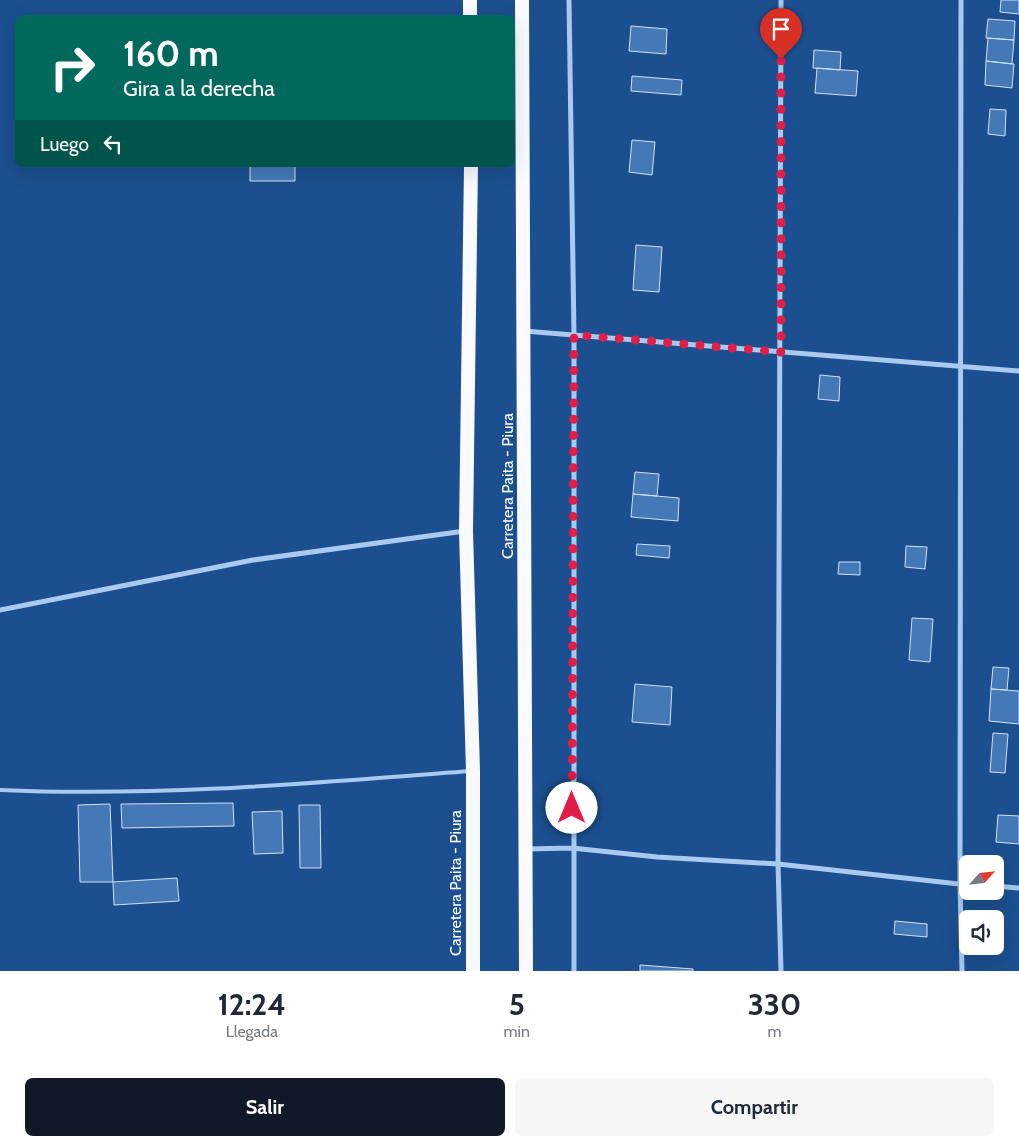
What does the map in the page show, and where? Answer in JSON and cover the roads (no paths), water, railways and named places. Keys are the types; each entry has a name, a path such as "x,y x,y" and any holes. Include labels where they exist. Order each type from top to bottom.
{"highway":[{"path":"470,0 470,15"},
{"name":"Carretera Paita - Piura","path":"522,0 526,971"},
{"name":"Carretera Paita - Piura","path":"471,167 466,531 473,771 473,971"}],"street":[{"path":"569,0 574,335 572,848 574,971"},
{"path":"781,0 778,864 781,971"},
{"path":"960,855 961,0"},
{"path":"524,330 1019,371"},
{"path":"0,610 254,560 466,531"},
{"path":"526,849 572,848 657,857 778,864 959,884"},
{"path":"1004,887 1019,888"},
{"path":"960,900 962,971"}],"lane":[{"path":"0,790 52,792 287,785 473,771"}]}
